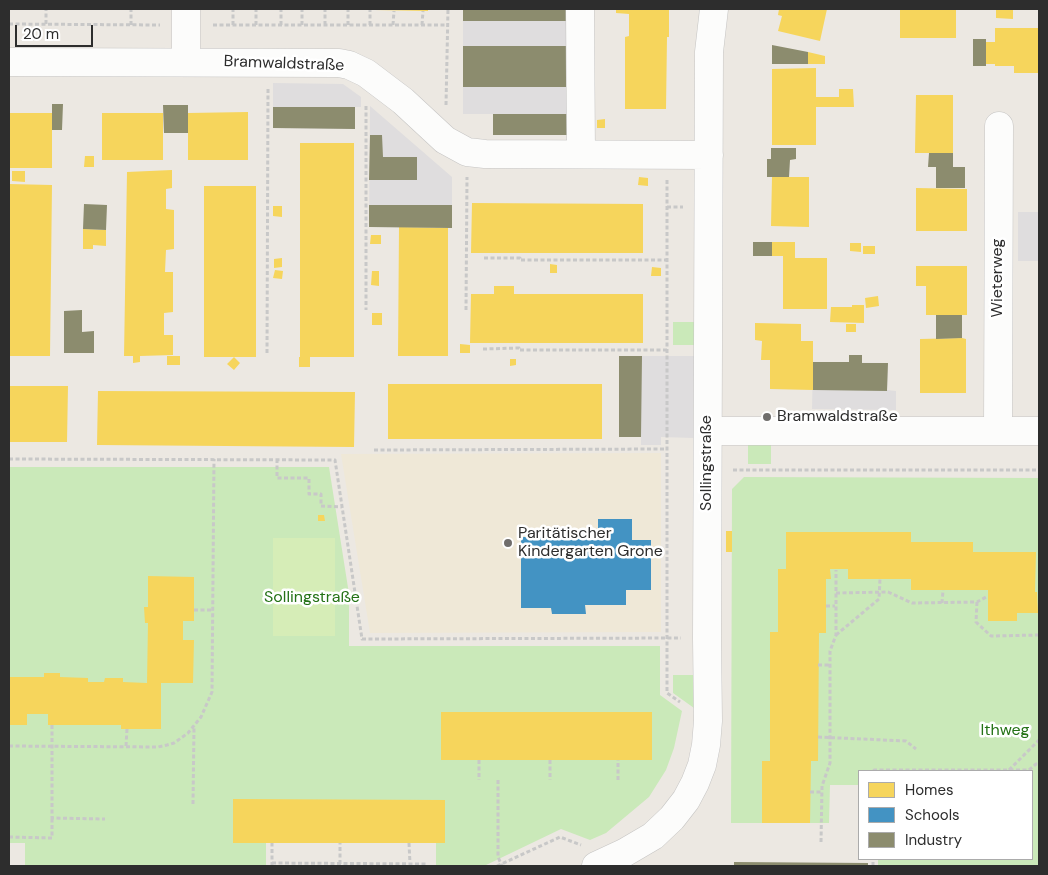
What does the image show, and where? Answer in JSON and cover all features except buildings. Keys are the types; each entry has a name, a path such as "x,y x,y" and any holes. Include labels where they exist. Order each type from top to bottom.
{"street":[{"path":"580,9 581,154"},
{"name":"Sollingstraße","path":"605,862 653,836 672,818 686,800 702,765 708,721 709,52 714,9"},
{"path":"186,17 186,62"},
{"name":"Bramwaldstraße","path":"9,62 339,64 366,73 403,101 456,146"},
{"name":"Wieterweg","path":"998,431 999,126"},
{"path":"456,146 484,154 709,154"},
{"path":"708,431 1039,431"}],"path":[{"path":"46,9 46,24"},
{"path":"131,9 131,25"},
{"path":"233,9 233,25"},
{"path":"256,9 256,25"},
{"path":"281,9 281,25"},
{"path":"302,9 302,25"},
{"path":"448,9 466,310"},
{"path":"325,10 325,25"},
{"path":"348,10 348,25"},
{"path":"370,10 370,25"},
{"path":"393,25 394,11"},
{"path":"422,25 423,11"},
{"path":"9,24 131,25 186,17 233,25 448,25"},
{"path":"268,63 268,353"},
{"path":"366,73 366,310"},
{"path":"667,154 667,693 708,721"},
{"path":"484,258 520,258 520,260 667,260"},
{"path":"483,349 667,350"},
{"path":"374,450 667,449"},
{"path":"9,459 335,460 362,640 707,638"},
{"path":"9,746 167,745 181,738 194,726 206,710 212,692 214,459"},
{"path":"277,460 277,478 309,478 309,494 321,494 321,506 342,507"},
{"path":"708,470 1039,470"},
{"path":"821,842 822,786 830,764 830,651 836,635 836,570"},
{"path":"836,635 879,599 880,579"},
{"path":"942,603 943,590"},
{"path":"836,593 888,592 912,603 976,602 988,596"},
{"path":"976,602 976,622 991,636 1039,636"},
{"path":"826,606 835,606"},
{"path":"194,610 213,610"},
{"path":"818,665 830,665"},
{"path":"9,837 52,838 52,725"},
{"path":"193,804 194,726"},
{"path":"126,746 127,729"},
{"path":"818,737 906,741 916,749"},
{"path":"1009,770 1039,740"},
{"path":"479,760 479,780"},
{"path":"550,760 550,780"},
{"path":"618,760 618,780"},
{"path":"874,770 1029,770 1036,764 1039,764"},
{"path":"498,780 498,857 500,866 560,837 605,862"},
{"path":"810,792 822,792"},
{"path":"52,818 105,819"},
{"path":"272,843 272,865 426,864 426,866"},
{"path":"340,843 340,864"},
{"path":"409,843 410,864"}],"shaded area":[{"path":"463,9 568,9 568,135 493,135 493,114 463,114"},
{"path":"273,83 343,84 361,97 361,107 355,107 355,129 273,128"},
{"path":"370,106 452,177 452,228 369,227"},
{"path":"1018,212 1039,212 1039,261 1018,261"},
{"path":"619,356 694,356 694,438 661,437 661,445 641,445 641,437 619,437"},
{"path":"813,362 888,363 887,390 896,391 896,410 812,409"},
{"name":"Paritätischer Kindergarten Grone","path":"661,453 661,632 370,633 341,454"}],"green space":[{"path":"673,322 694,322 694,345 673,345"},
{"path":"771,442 771,464 748,464 748,443"},
{"path":"9,467 329,467 349,594 349,646 660,646 660,695 682,711 674,748 666,770 649,797 606,833 590,840 561,829 484,866 436,866 436,843 445,843 445,800 306,800 233,843 266,843 266,866 25,866 25,843 9,843"},
{"name":"Ithweg","path":"744,477 1039,478 1039,866 878,866 878,860 1033,860 1033,770 858,770 858,785 830,785 829,823 731,823 732,489"},
{"path":"273,538 335,538 335,636 273,636"},
{"path":"673,675 694,675 701,681 701,702 694,708 673,693"}],"place":[{"name":"Bramwaldstraße","path":"767,417"},
{"name":"Paritätischer Kindergarten Grone","path":"508,543"}]}
